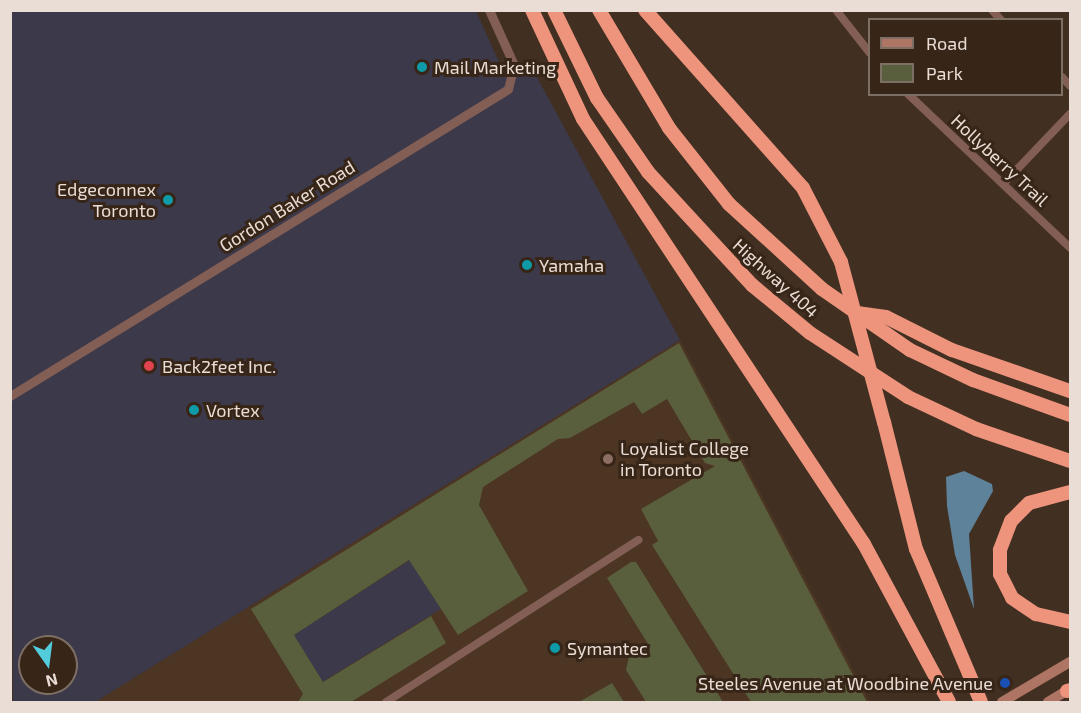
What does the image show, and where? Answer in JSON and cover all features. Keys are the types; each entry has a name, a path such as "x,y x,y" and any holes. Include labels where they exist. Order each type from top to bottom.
{"highway":[{"path":"532,10 583,119 864,544 949,702"},
{"name":"Highway 404","path":"555,10 597,98 648,172 752,285 810,333 908,397 976,429 1071,461"},
{"name":"Highway 404","path":"599,10 669,128 729,204 855,312 910,350 973,380 1071,415"},
{"path":"645,10 803,188 841,262 916,549 981,702"},
{"path":"855,312 886,317 952,350 1071,391"},
{"path":"1071,492 1029,503 1011,521 1000,550 1000,574 1012,598 1045,618 1071,622"}],"main road":[{"path":"1002,702 1071,662"},
{"path":"1048,702 1070,690"}],"street":[{"name":"Gordon Baker Road","path":"10,396 508,89 514,65 489,10"},
{"path":"836,10 868,50"},
{"name":"Hollyberry Trail","path":"910,96 1071,248"},
{"path":"1004,183 1071,114"},
{"path":"386,702 638,540"}],"shaded area":[{"path":"10,11 476,11 504,73 534,72 680,340 95,702 13,702"},
{"path":"680,340 870,702 95,702"},
{"path":"410,560 441,609 322,682 294,635"}],"green space":[{"path":"679,343 867,702 751,702 652,545 658,541 641,509 715,466 705,463 667,399 642,414 634,402 570,438 558,439 483,487 479,505 528,591 458,635 409,560 294,635 323,682 431,616 446,643 351,702 298,702 303,694 251,609"},
{"path":"631,562 636,562 723,702 646,702 626,670 629,656 648,644 607,578"},
{"path":"612,683 624,702 579,702"}],"water":[{"path":"964,471 992,484 993,491 969,534 974,609 955,555 947,506 946,477"}],"place":[{"name":"Mail Marketing","path":"422,67"},
{"name":"Edgeconnex Toronto","path":"168,200"},
{"name":"Yamaha","path":"527,265"},
{"name":"Back2feet Inc.","path":"149,366"},
{"name":"Vortex","path":"194,410"},
{"name":"Loyalist College in Toronto","path":"608,459"},
{"name":"Symantec","path":"555,648"},
{"name":"Steeles Avenue at Woodbine Avenue","path":"1005,683"}]}
